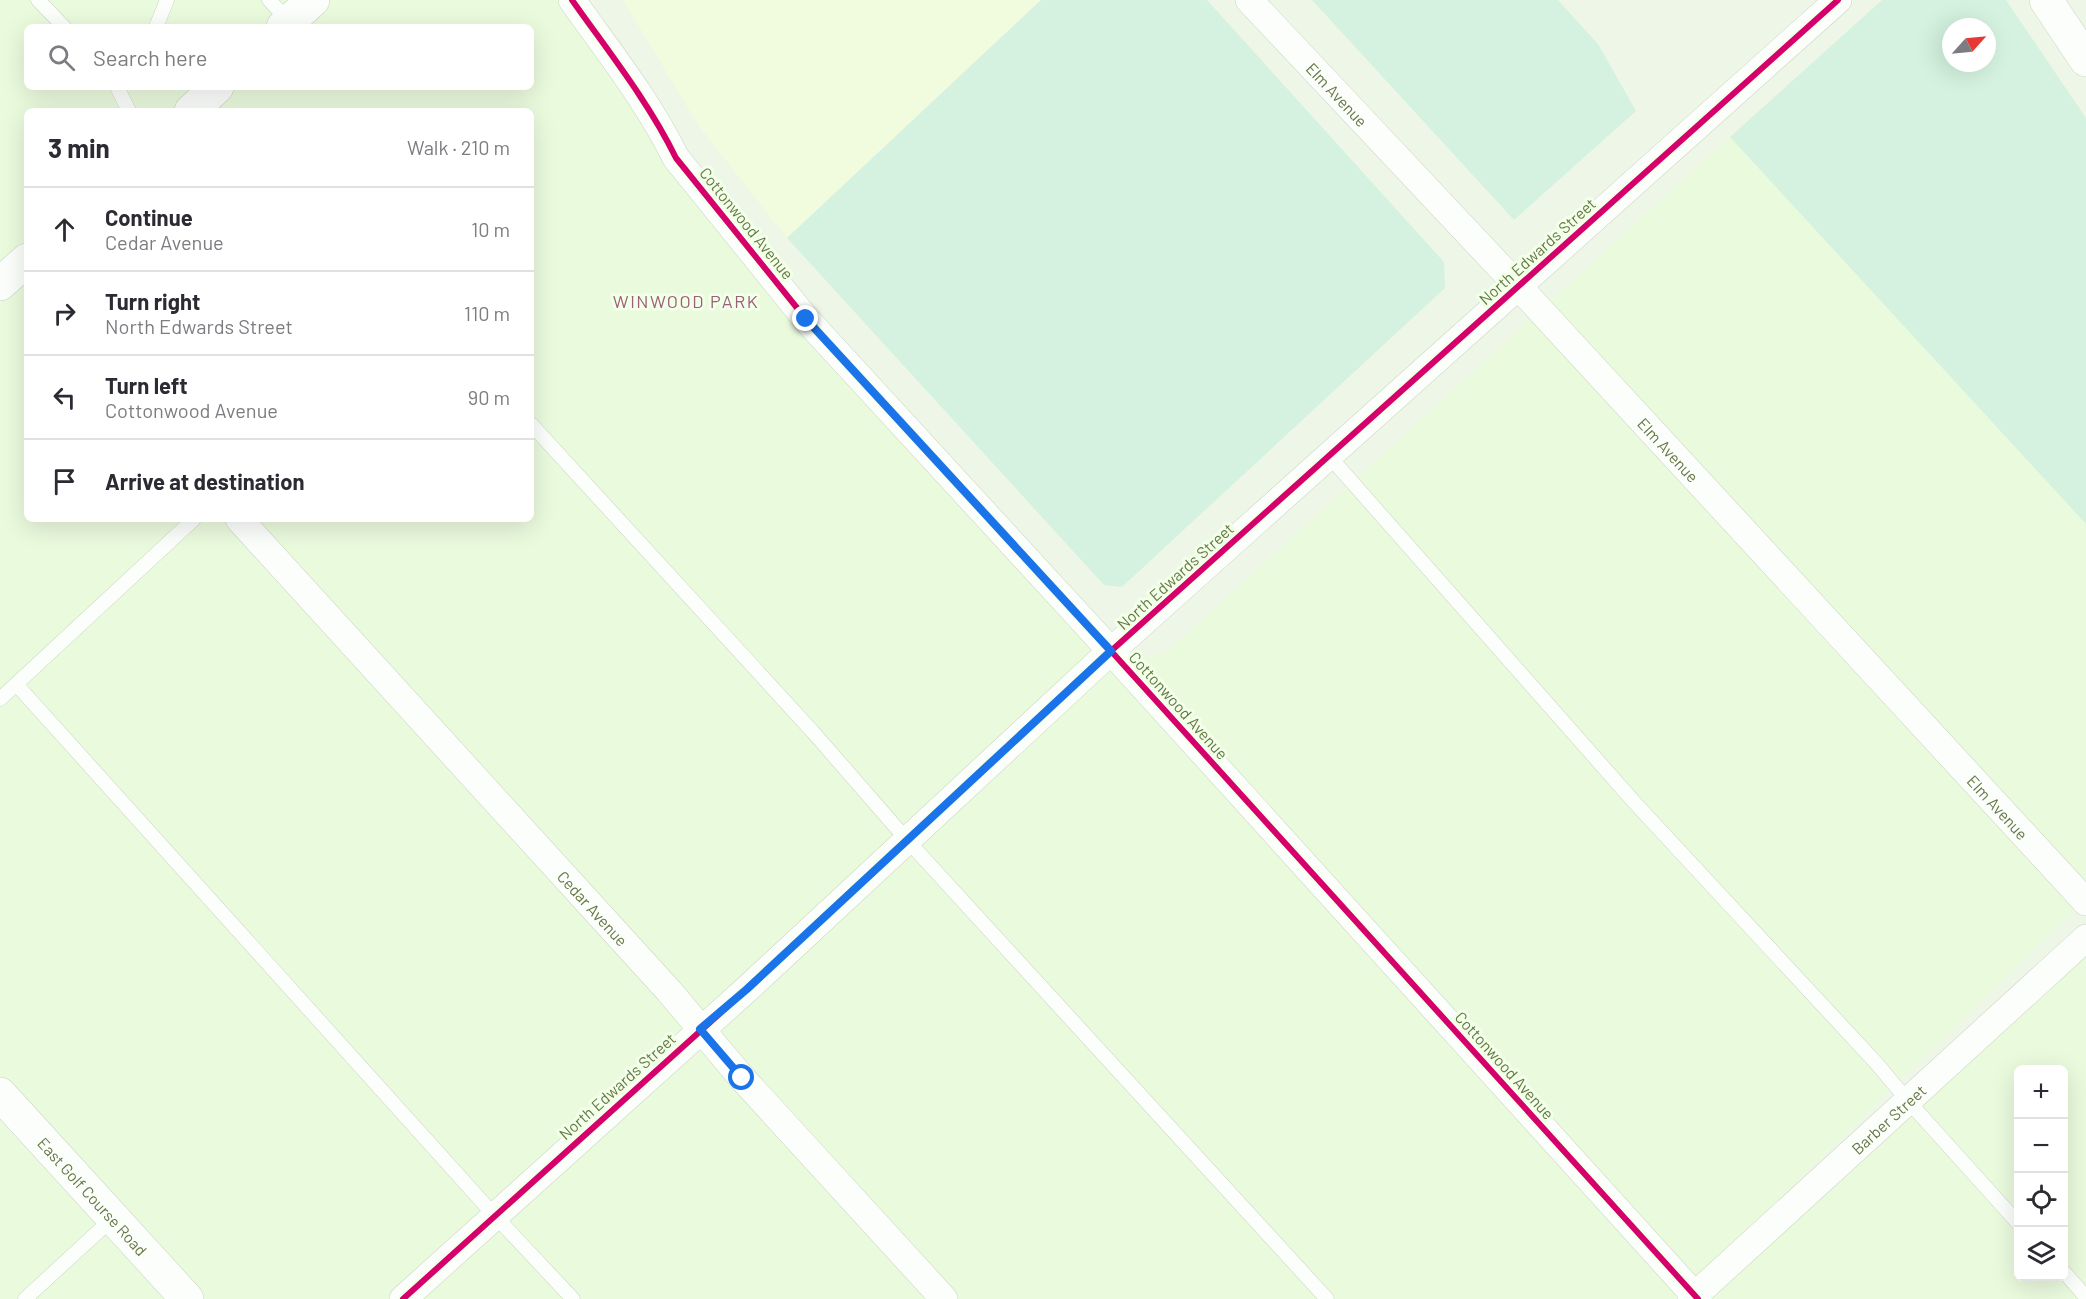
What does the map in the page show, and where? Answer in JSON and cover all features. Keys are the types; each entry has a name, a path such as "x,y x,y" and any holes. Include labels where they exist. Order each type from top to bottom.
{"street":[{"name":"Cottonwood Avenue","path":"572,0 647,106 676,158 806,319 1111,651 1695,1298"},
{"name":"Elm Avenue","path":"1249,0 1518,286 2086,902"},
{"name":"North Edwards Street","path":"403,1299 747,989 1111,651 1838,0"},
{"path":"2046,0 2086,60"},
{"name":"Cedar Avenue","path":"242,522 669,991 742,1078 944,1299"},
{"name":"Barber Street","path":"1695,1298 2086,938"},
{"name":"East Golf Course Road","path":"0,1094 187,1299"}],"lane":[{"path":"38,0 61,24"},
{"path":"157,24 167,0"},
{"path":"118,90 128,108"},
{"path":"534,427 813,732 907,840 1328,1299"},
{"path":"1329,456 1635,803 1878,1065 2014,1218"},
{"path":"0,699 191,522"},
{"path":"16,684 495,1216 573,1299"},
{"path":"26,1299 113,1218"},
{"path":"2068,1277 2086,1297"}],"shaded area":[{"path":"0,0 573,0 677,153 1125,662 1167,652 1730,137 2086,524 2086,899 1676,1299 184,1299 0,1096"},
{"path":"623,0 1041,0 787,238 699,126"},
{"path":"1041,0 1207,0 1444,262 1445,288 1122,587 1104,585 787,238"},
{"path":"1312,0 1558,0 1598,44 1636,111 1514,220"},
{"path":"1882,0 2006,0 2086,118 2086,524 1730,137"},
{"path":"2086,934 2086,1299 1688,1299"},
{"path":"0,1122 175,1299 0,1299"}],"cycle path":[{"path":"572,0 640,96 676,158 806,319 1111,651 1698,1299"},
{"path":"403,1299 747,989 1111,651 1838,0"}],"district":[{"name":"WINWOOD PARK","path":"686,301"}],"route":[{"path":"742,1078 700,1029 747,989 1111,651 806,319"}]}
